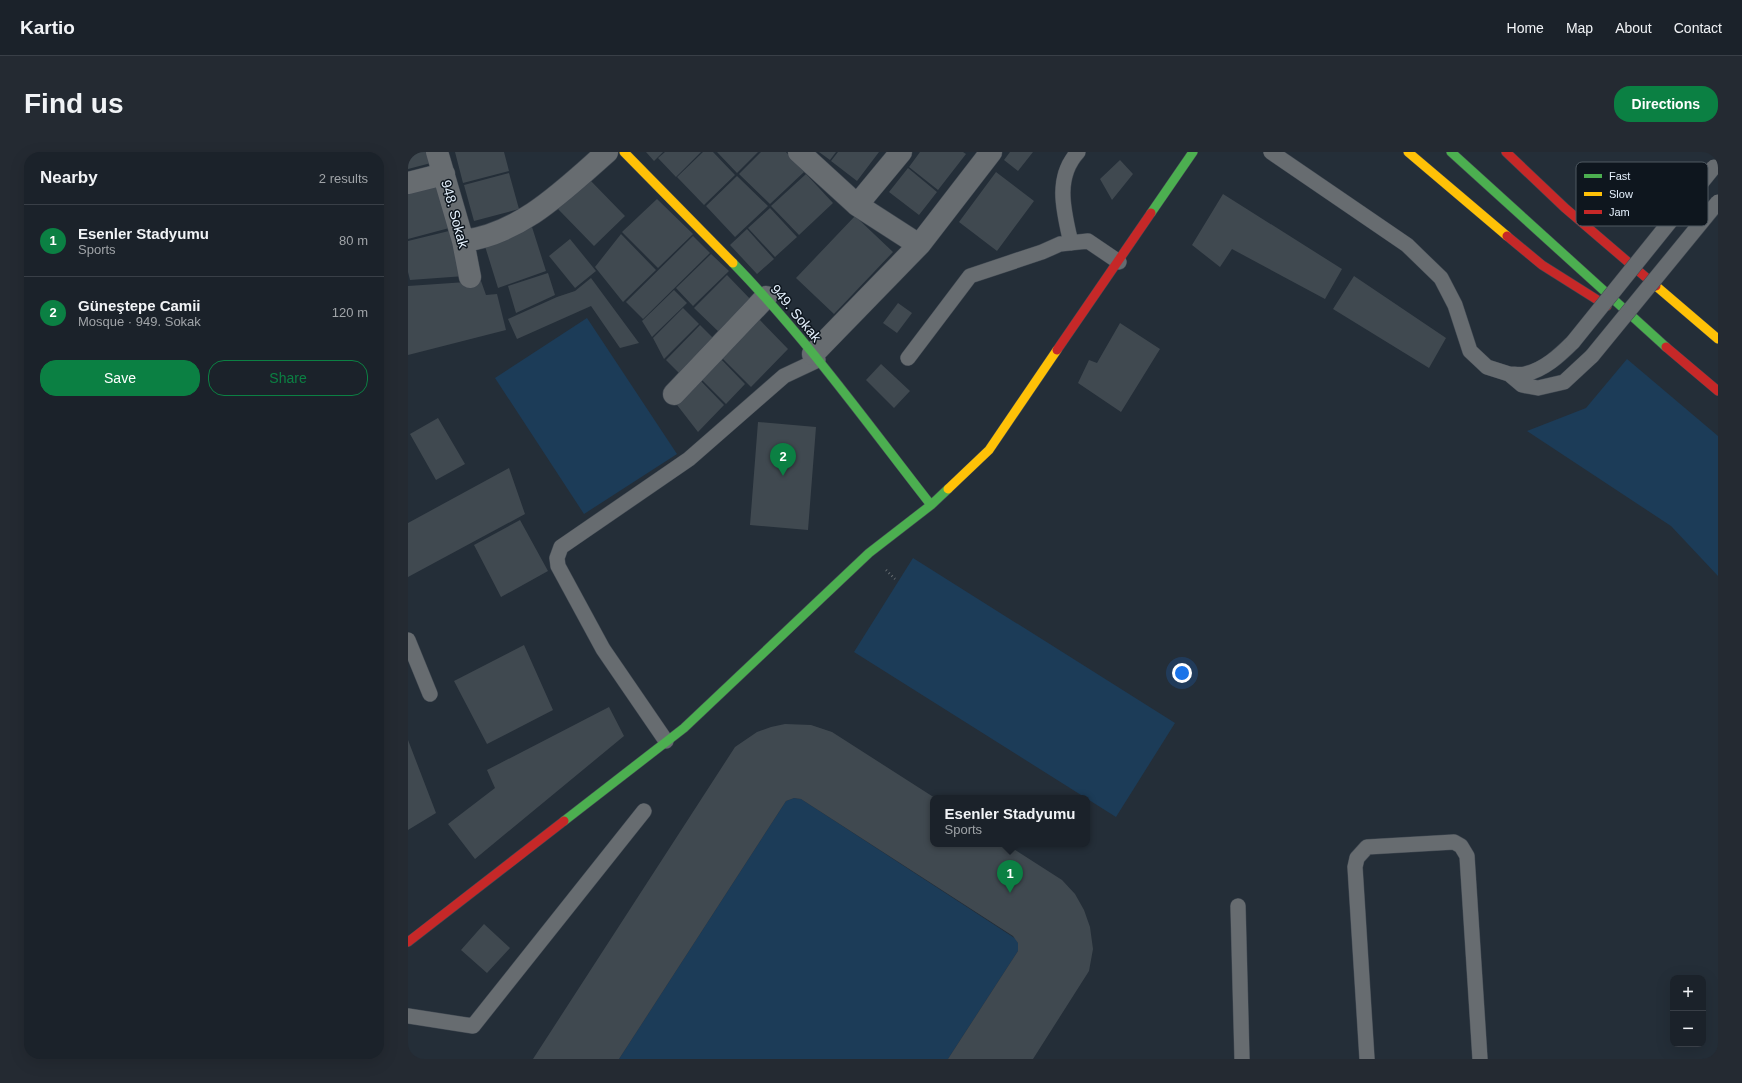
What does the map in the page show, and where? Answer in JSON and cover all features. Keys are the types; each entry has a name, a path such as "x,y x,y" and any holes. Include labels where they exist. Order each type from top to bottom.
{"main road":[{"name":"949. Sokak","path":"624,152 766,297 931,505"},
{"path":"408,942 690,722 869,553 931,505 989,450 1194,152"},
{"path":"1408,152 1542,265 1582,291 1642,326"},
{"path":"1451,152 1642,326 1718,391"},
{"path":"1506,152 1576,217"},
{"path":"1586,226 1718,339"}],"street":[{"name":"948. Sokak","path":"437,152 463,241 470,276"},
{"path":"463,241 477,239 511,226 555,198 607,152"},
{"path":"798,152 857,205 919,245"},
{"path":"857,205 901,152"},
{"path":"815,357 919,245 990,152"},
{"path":"408,183 444,174"},
{"path":"674,394 766,297"}],"lane":[{"path":"1071,243 1064,207 1063,180 1070,161 1078,152"},
{"path":"1271,152 1407,245 1441,278 1455,306 1470,351 1487,367 1509,374 1525,374 1549,364 1561,354 1573,342 1667,226"},
{"path":"1708,176 1716,166"},
{"path":"1708,214 1718,202"},
{"path":"1509,374 1522,385 1538,388 1564,382 1592,356 1698,226"},
{"path":"908,358 970,276 1042,252 1060,244 1088,241 1119,262"},
{"path":"666,742 603,649 558,566 557,558 561,547 689,459 784,376 815,357"},
{"path":"408,640 430,694"},
{"path":"408,1016 473,1026 644,810"},
{"path":"1367,1059 1355,867 1357,858 1366,847 1454,842 1461,846 1467,856 1480,1059"},
{"path":"1238,906 1242,1059"}],"shaded area":[{"path":"587,318 677,454 584,514 495,378"},
{"path":"1627,359 1718,436 1718,576 1671,526 1527,431 1586,408"},
{"path":"913,558 1175,723 1116,817 1090,801 1090,795 1081,795 854,652"},
{"path":"794,798 801,799 1016,939 1018,943 1018,951 948,1059 619,1059 786,801"}],"building":[{"path":"408,152 428,152 431,163 408,169"},
{"path":"455,152 504,152 509,171 463,183"},
{"path":"646,152 663,152 654,161"},
{"path":"665,152 701,152 676,177 658,158"},
{"path":"703,152 713,152 735,175 704,205 677,177"},
{"path":"717,152 758,152 737,173"},
{"path":"761,152 786,152 804,172 770,204 739,174"},
{"path":"819,152 836,152 830,160"},
{"path":"838,152 879,152 857,181 831,161"},
{"path":"920,152 963,152 966,154 938,190 909,167"},
{"path":"1010,152 1033,152 1018,171 1004,160"},
{"path":"1120,160 1133,174 1112,200 1100,179"},
{"path":"908,168 937,192 919,215 889,192"},
{"path":"996,172 1034,201 997,251 959,222"},
{"path":"509,173 519,209 474,221 464,185"},
{"path":"806,174 833,203 799,235 771,206"},
{"path":"737,176 768,206 735,237 706,206"},
{"path":"589,179 625,216 594,246 558,209"},
{"path":"441,182 453,227 408,239 408,190"},
{"path":"1223,194 1342,269 1325,299 1232,249 1220,267 1192,245"},
{"path":"657,199 693,234 658,268 622,232"},
{"path":"770,208 797,237 775,257 748,228"},
{"path":"855,216 893,252 834,314 796,278"},
{"path":"532,227 546,271 498,288 484,243"},
{"path":"747,229 774,259 757,274 730,245"},
{"path":"453,230 465,276 410,280 408,272 408,241"},
{"path":"621,234 656,270 623,302 595,267"},
{"path":"693,236 710,253 643,319 626,302"},
{"path":"570,239 596,271 575,288 549,256"},
{"path":"711,254 729,271 693,306 676,288"},
{"path":"548,273 555,295 516,313 508,286"},
{"path":"727,275 753,302 721,334 694,308"},
{"path":"1354,276 1446,338 1429,368 1333,309"},
{"path":"591,278 639,343 620,348 591,306 517,339 508,319 557,297 575,291"},
{"path":"481,281 486,295 497,294 506,330 408,355 408,286"},
{"path":"674,290 687,303 652,337 642,321"},
{"path":"898,303 912,313 897,333 883,323"},
{"path":"683,308 699,324 664,359 653,338"},
{"path":"758,318 788,349 751,387 720,356"},
{"path":"1120,323 1160,349 1121,412 1078,383 1089,360 1097,363"},
{"path":"700,325 716,341 682,376 666,360"},
{"path":"719,357 745,384 726,404 699,377"},
{"path":"881,364 910,391 894,408 866,380"},
{"path":"698,378 724,405 698,432 674,401"},
{"path":"438,418 465,464 436,480 410,434"},
{"path":"758,422 816,427 808,530 750,525"},
{"path":"509,468 525,514 408,577 408,523"},
{"path":"520,520 548,571 501,597 474,545"},
{"path":"524,645 553,710 487,744 454,681"},
{"path":"609,707 624,736 475,859 448,824 495,788 487,770"},
{"path":"785,724 811,725 832,732 930,795 930,847 1011,847 1062,880 1075,894 1084,910 1090,927 1093,949 1089,971 1033,1059 948,1059 1018,951 1018,943 1013,936 801,799 794,798 786,801 619,1059 533,1059 735,747 757,732"},
{"path":"408,740 436,813 408,830"},
{"path":"484,924 510,948 487,973 461,950"}],"traffic: fast":[{"path":"1151,213 1193,152"},
{"path":"1451,152 1666,347"},
{"path":"733,263 811,351 931,505"},
{"path":"564,821 684,728 869,553 931,505 948,489"}],"traffic: slow":[{"path":"624,152 733,263"},
{"path":"1408,152 1507,236"},
{"path":"1656,286 1718,339"},
{"path":"948,489 989,450 1057,350"}],"traffic: jam":[{"path":"1506,152 1576,217"},
{"path":"1057,350 1151,213"},
{"path":"1586,226 1656,286"},
{"path":"1507,236 1542,265 1607,306"},
{"path":"1666,347 1718,391"},
{"path":"408,942 564,821"}],"place":[{"name":"Güneştepe Camii","path":"783,476"},
{"name":"Esenler Stadyumu","path":"1010,893"}]}
